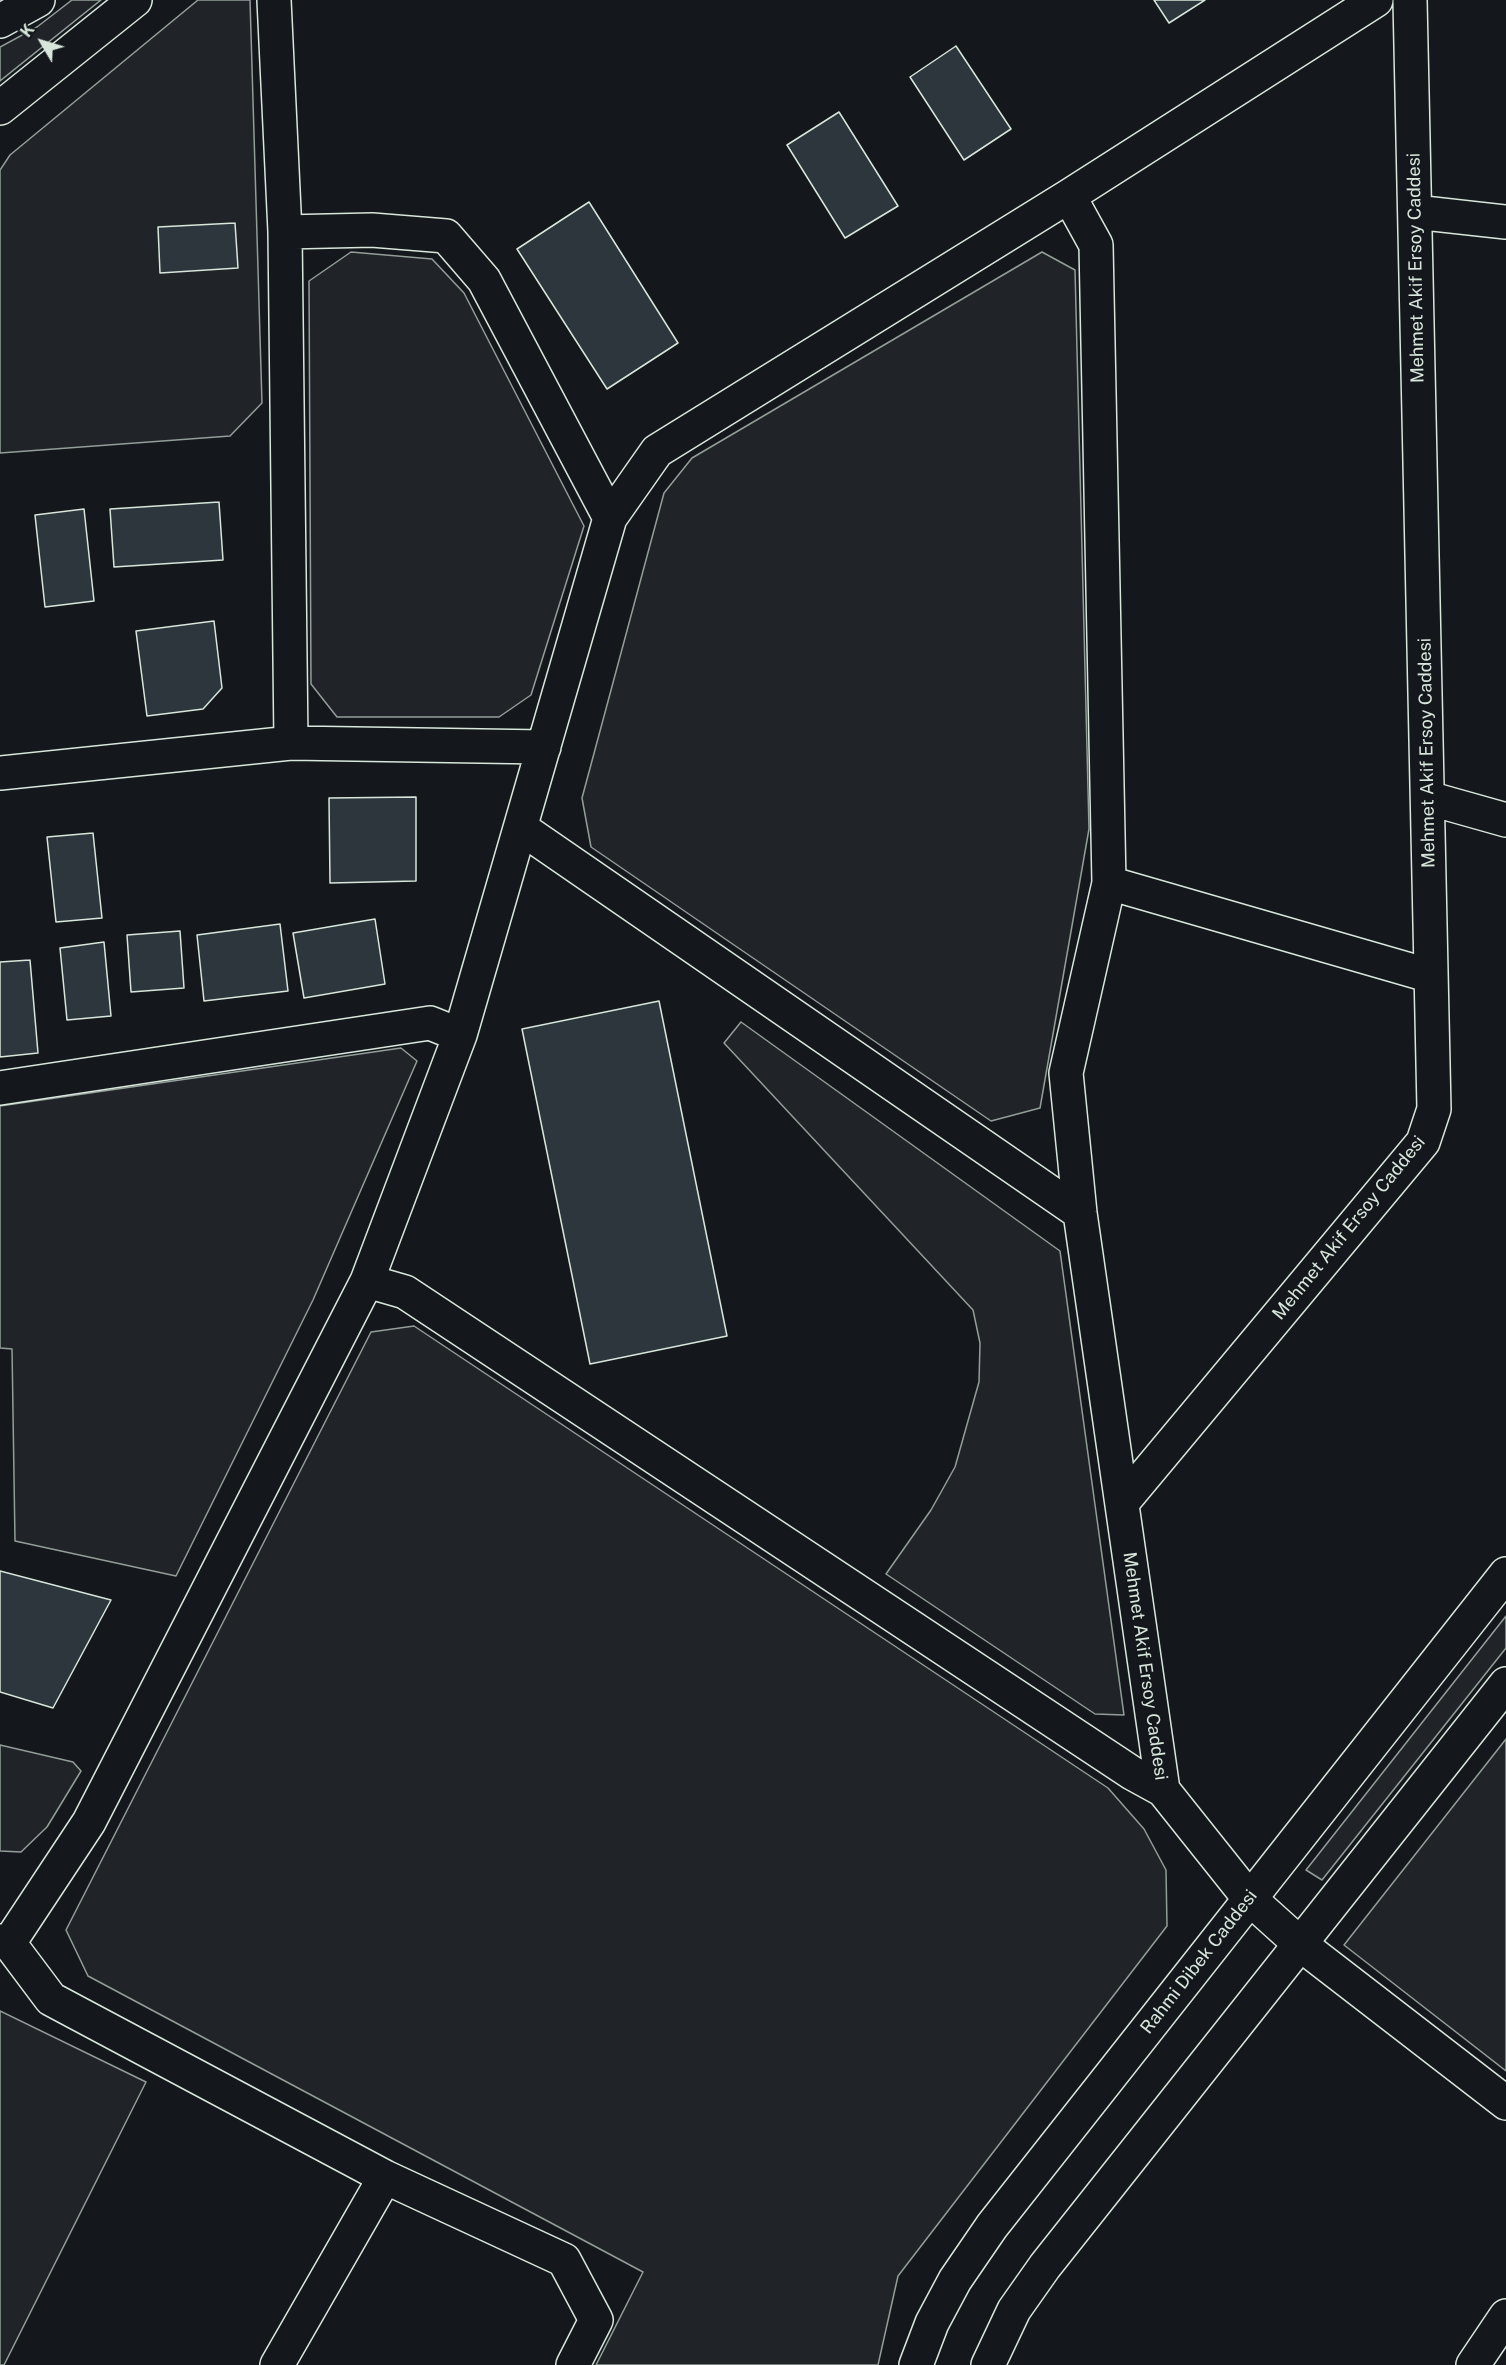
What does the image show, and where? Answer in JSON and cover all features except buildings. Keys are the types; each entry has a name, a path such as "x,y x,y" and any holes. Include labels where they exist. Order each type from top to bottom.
{"street":[{"path":"0,21 38,0"},
{"path":"0,108 135,0"},
{"path":"273,0 285,232 291,743"},
{"path":"573,2365 596,2320 564,2260 385,2176 51,1999 4,1942 89,1822 367,1281 460,1035 610,518 657,451 1070,196 1376,0"},
{"name":"Mehmet Akif Ersoy Caddesi","path":"1410,0 1434,1108 1423,1142 1122,1503 1163,1790 1249,1898 1300,1944 1506,2103"},
{"path":"1070,196 1096,245 1109,883 1066,1073 1080,1213 1122,1503"},
{"path":"1415,212 1506,222"},
{"path":"285,232 372,230 446,236 484,280 610,518"},
{"path":"0,773 291,743 544,747"},
{"path":"1428,798 1506,820"},
{"path":"521,828 1080,1213"},
{"path":"1109,883 1431,976"},
{"path":"0,1088 430,1023 460,1035"},
{"path":"367,1281 405,1292 1132,1773 1163,1790"},
{"name":"Rahmi Dibek Caddesi","path":"916,2365 932,2324 955,2280 992,2226 1506,1574"},
{"path":"988,2365 1014,2310 1045,2266 1506,1684"},
{"path":"277,2365 385,2176"},
{"path":"1473,2365 1506,2316"}],"shaded area":[{"path":"72,0 101,0 0,81 0,47 37,27"},
{"path":"198,0 250,0 262,403 230,436 0,453 0,170 10,155"},
{"path":"351,252 432,259 464,293 584,526 531,695 499,717 337,717 311,684 309,281"},
{"path":"1042,252 1075,270 1089,829 1040,1108 991,1121 591,847 582,798 664,493 692,458"},
{"path":"741,1022 1060,1251 1124,1715 1095,1714 886,1574 931,1510 955,1467 979,1382 980,1343 973,1310 724,1043"},
{"path":"401,1048 417,1061 313,1300 176,1576 15,1541 12,1349 0,1348 0,1106"},
{"path":"414,1326 1108,1788 1144,1829 1166,1870 1167,1926 898,2276 878,2365 596,2365 643,2272 88,1976 66,1930 371,1332"},
{"path":"1506,1616 1506,1648 1322,1880 1306,1870"},
{"path":"1506,1739 1506,2071 1344,1945"},
{"path":"0,1745 73,1762 81,1771 47,1827 21,1852 0,1851"},
{"path":"0,2011 146,2082 4,2365 0,2365"}]}
